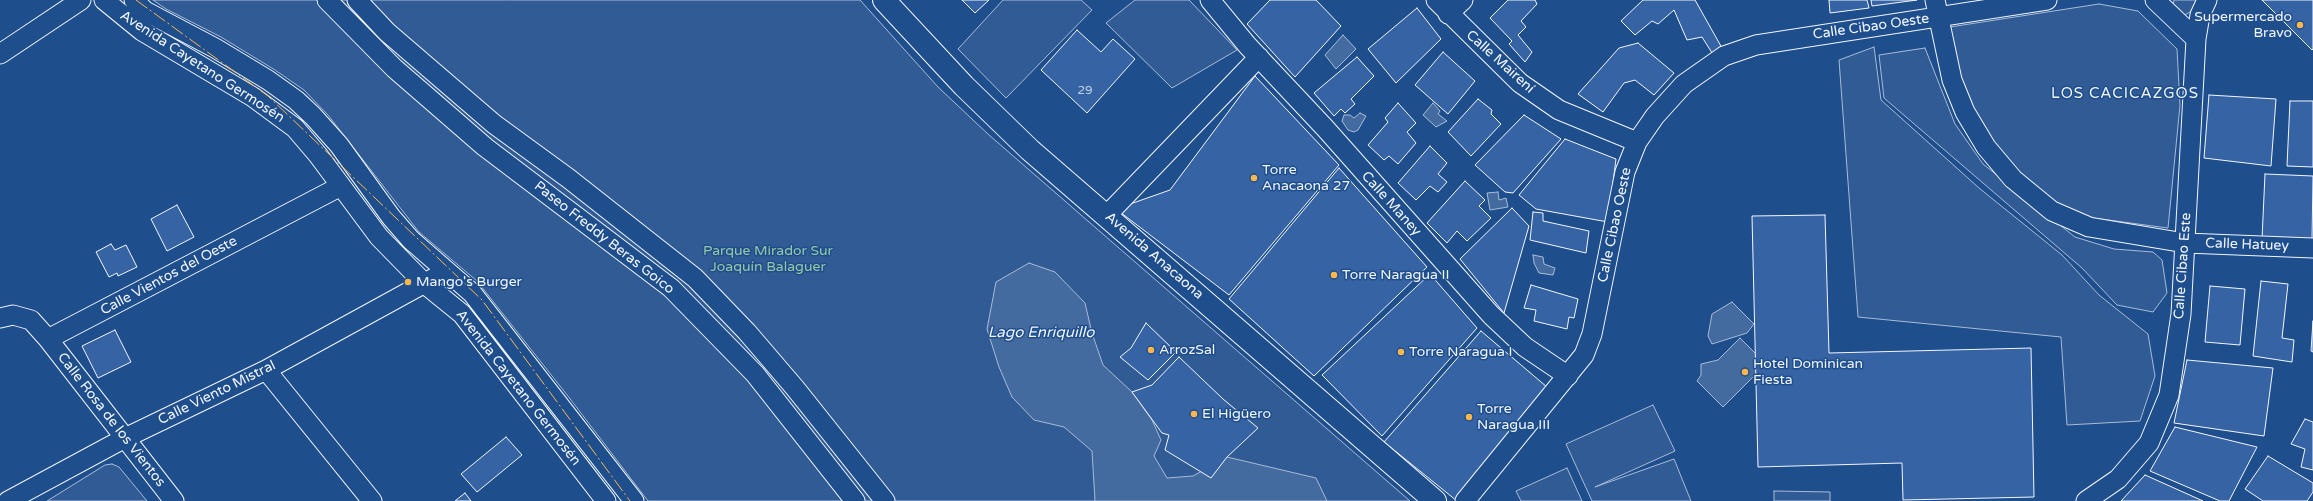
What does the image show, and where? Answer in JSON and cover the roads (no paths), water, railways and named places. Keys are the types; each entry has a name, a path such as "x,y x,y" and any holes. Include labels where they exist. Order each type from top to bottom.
{"main road":[{"name":"Avenida Anacaona","path":"884,0 964,86 1030,150 1436,501"}],"street":[{"path":"0,54 81,0"},
{"name":"Avenida Cayetano Germosén","path":"104,0 142,31 173,51 228,81 294,128 318,155 379,237 425,284 462,314 606,501"},
{"name":"Avenida Cayetano Germosén","path":"134,0 145,11 216,48 296,100 339,145 391,217 411,240 472,293 634,501"},
{"name":"Paseo Freddy Beras Goico","path":"357,0 387,32 494,124 574,182 695,278 747,332 795,388 885,501"},
{"name":"Calle Maney","path":"1210,0 1259,57 1491,315 1525,347 1568,376"},
{"path":"1442,7 1463,0"},
{"name":"Calle Cibao Oeste","path":"1465,501 1584,355 1592,334 1625,172 1637,142 1655,116 1684,84 1724,56 1756,45 1936,9 2048,0"},
{"path":"2155,0 2196,39"},
{"name":"Calle Cibao Este","path":"2086,501 2118,479 2149,443 2169,395 2181,314 2196,39 2200,15 2207,0"},
{"name":"Paseo Freddy Beras Goico","path":"329,1 394,68 484,147 671,288 755,374 855,501"},
{"name":"Calle Mairení","path":"1442,7 1520,83 1559,110 1637,142"},
{"name":"Calle Hatuey","path":"1936,9 1952,80 1965,112 1986,148 2012,179 2052,210 2089,227 2185,243 2313,248"},
{"path":"1107,215 1259,57"},
{"name":"Calle Vientos del Oeste","path":"48,339 341,186"},
{"name":"Calle Viento Mistral","path":"8,501 124,438 266,370 425,284 445,270"},
{"path":"0,318 13,315 31,320 48,339"},
{"name":"Calle Rosa de los Vientos","path":"48,339 174,501"},
{"path":"266,370 372,501"}],"water":[{"path":"1343,35 1356,49 1336,69 1325,55"},
{"path":"1433,103 1440,111 1438,114 1447,121 1436,127 1423,115"},
{"path":"1360,113 1366,116 1358,130 1354,132 1348,130 1342,121 1344,115 1350,115 1354,118"},
{"path":"1498,192 1499,200 1506,198 1508,207 1490,210 1487,193"},
{"path":"1533,255 1543,257 1544,264 1555,268 1553,275 1539,273 1534,263"},
{"name":"Lago Enriquillo","path":"1029,263 1055,272 1085,303 1092,333 1103,365 1132,392 1152,420 1161,440 1154,456 1167,478 1193,476 1227,457 1316,478 1327,501 1095,501 1092,451 1064,427 1034,420 1012,397 999,367 987,329 996,282"},
{"path":"1732,302 1754,324 1747,333 1712,344 1708,336 1712,314"},
{"path":"1740,338 1766,364 1723,407 1697,381 1701,375 1701,364 1718,360"}],"place":[{"name":"Supermercado Bravo","path":"2300,25"},
{"name":"Torre Anacaona 27","path":"1254,178"},
{"name":"Torre Naragua II","path":"1334,275"},
{"name":"Mango's Burger","path":"408,282"},
{"name":"ArrozSal","path":"1151,350"},
{"name":"Torre Naragua I","path":"1401,352"},
{"name":"Hotel Dominican Fiesta","path":"1745,372"},
{"name":"El Higüero","path":"1194,414"},
{"name":"Torre Naragua III","path":"1469,417"}],"district":[{"name":"LOS CACICAZGOS","path":"2125,94"}],"park label":[{"name":"Parque Mirador Sur Joaquín Balaguer","path":"768,260"}]}
